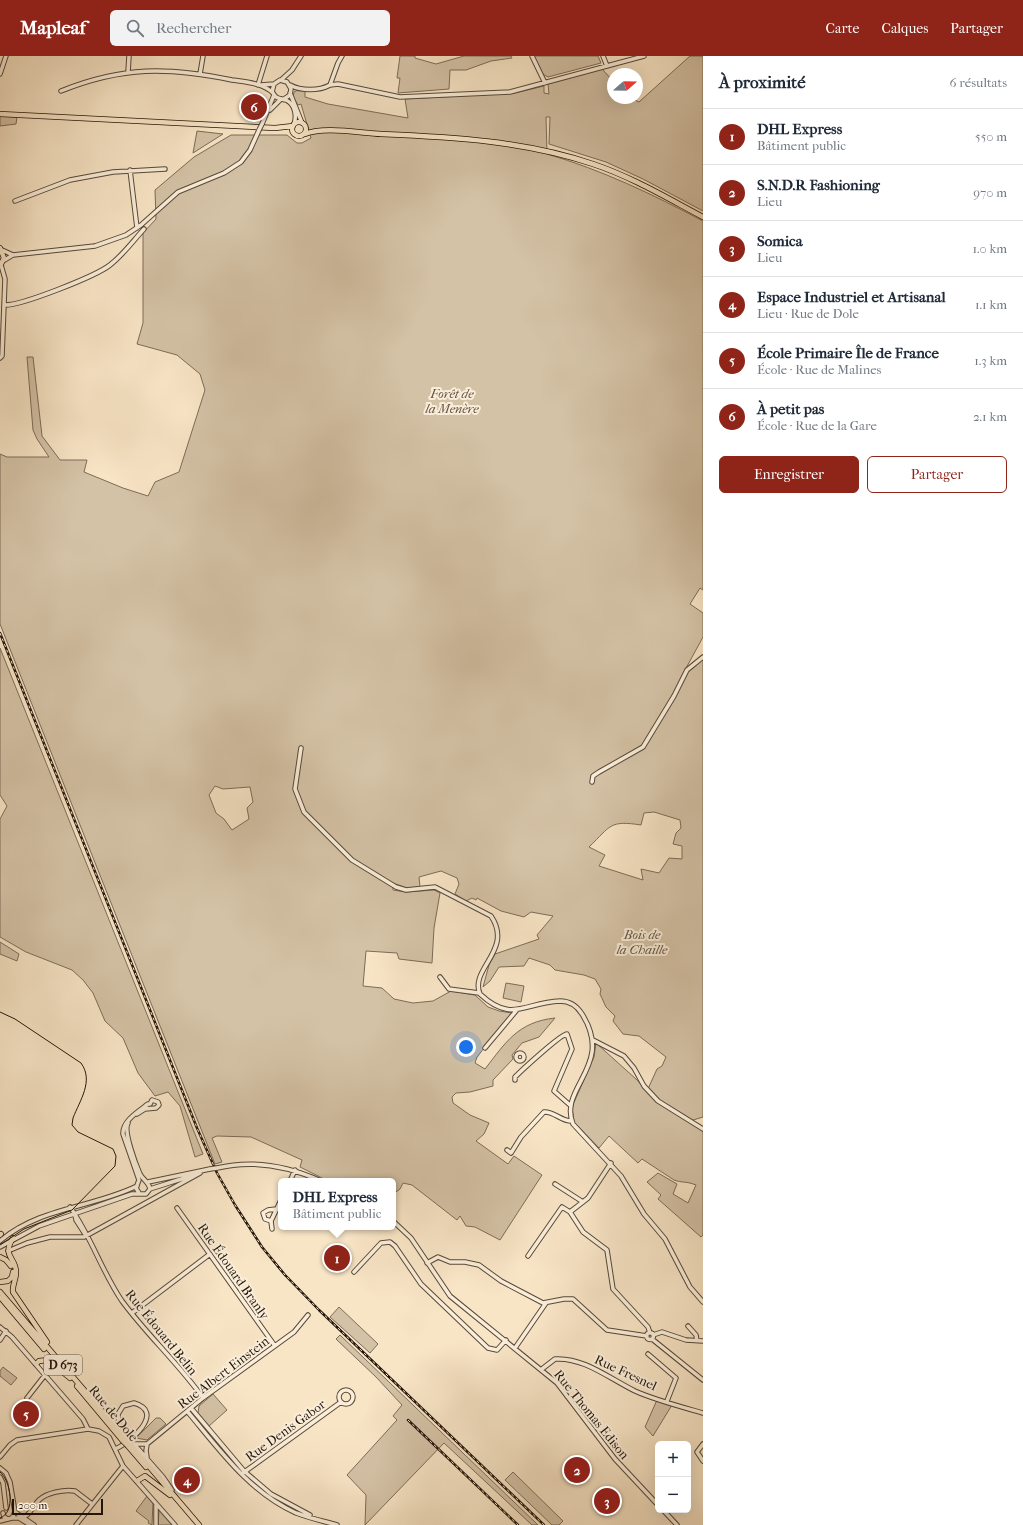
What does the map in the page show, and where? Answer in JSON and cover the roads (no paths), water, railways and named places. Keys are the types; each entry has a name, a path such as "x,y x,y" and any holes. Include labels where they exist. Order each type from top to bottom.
{"main road":[{"path":"0,114 275,128 293,125 298,122 326,131"},
{"path":"304,124 305,134"},
{"path":"293,125 293,133"},
{"path":"275,128 293,133 299,137 305,134 326,131 485,140 542,149 594,165 636,182 703,217"},
{"path":"1,249 1,264"},
{"path":"13,1238 8,1251 9,1257 16,1271 13,1286 14,1296 60,1362"},
{"path":"0,1257 8,1262 13,1271 10,1280 0,1282"},
{"name":"Rue de Dole","path":"0,1292 129,1441 199,1525"},
{"name":"Rue de Dole","path":"0,1297 70,1378 129,1441 195,1525"},
{"path":"36,1364 38,1360 48,1360 70,1378"},
{"path":"137,1480 145,1476 170,1495"}],"street":[{"path":"0,74 6,56"},
{"path":"128,72 129,56"},
{"path":"200,74 203,56"},
{"path":"259,85 267,56"},
{"path":"62,91 98,77 128,72 164,70 200,74 259,85 274,84 292,70 301,56"},
{"path":"330,85 342,56"},
{"path":"532,56 545,83"},
{"path":"603,56 607,66"},
{"path":"281,80 299,88 319,90 330,85 338,84 400,97 510,92 644,56"},
{"path":"292,70 290,84 291,93 304,124"},
{"path":"1,357 5,274 1,264 13,255 95,246 119,238 136,228 178,192 224,173 241,162 250,150 268,112 274,84"},
{"path":"259,85 289,102 294,109 295,117 293,125"},
{"path":"268,112 282,99 299,88"},
{"path":"15,200 70,180 130,170 165,169"},
{"path":"130,170 136,228"},
{"path":"4,305 12,305 95,274 110,265 144,229"},
{"path":"1,249 13,255"},
{"path":"592,782 593,776 599,772 643,748 674,696 687,670 703,657"},
{"path":"301,748 294,789 304,812 352,860 396,887 406,890 435,887 492,916 497,925 499,937 478,982 479,992"},
{"path":"440,977 449,989 479,992 495,1006 508,1010 516,1011 545,1002 569,1002 583,1015 593,1040 591,1062 571,1106 572,1121 621,1176 644,1214 666,1239 690,1288 703,1301"},
{"path":"486,1048 516,1011"},
{"path":"515,1080 529,1063 547,1050 561,1035 565,1034 568,1036 572,1049 554,1091 571,1106"},
{"path":"593,1040 624,1056 634,1068 644,1086 658,1100 703,1130"},
{"path":"523,1059 529,1063"},
{"path":"139,1193 123,1128 130,1119 151,1106"},
{"path":"507,1150 511,1153 521,1137 544,1112 549,1112 568,1121 572,1121"},
{"path":"130,1119 126,1128 130,1145 140,1175 147,1182 150,1189"},
{"path":"126,1143 130,1145"},
{"path":"1,1234 37,1218 106,1197 138,1184 210,1169 253,1164 296,1170 314,1178"},
{"path":"570,1212 589,1197 610,1164"},
{"path":"143,1204 144,1195 148,1193 150,1189 210,1169"},
{"path":"292,1178 296,1170"},
{"path":"8,1251 36,1240 72,1236 79,1238 200,1173"},
{"path":"555,1184 583,1202"},
{"path":"0,1247 13,1238 39,1226 139,1193 144,1195"},
{"path":"272,1229 272,1221 278,1206"},
{"name":"Rue Édouard Belin","path":"70,1207 84,1228 86,1235 116,1291 132,1313 203,1398"},
{"path":"528,1256 562,1207 570,1212 583,1232 608,1251 613,1288 648,1327 652,1336 703,1380"},
{"name":"Rue Édouard Branly","path":"177,1208 275,1346"},
{"path":"272,1221 264,1219 263,1213 268,1210 276,1210"},
{"path":"74,1214 81,1230 86,1235"},
{"name":"Rue Thomas Edison","path":"396,1224 411,1238 450,1296 542,1369 562,1389 624,1470 655,1502"},
{"path":"0,1241 16,1228"},
{"path":"72,1236 81,1230"},
{"path":"354,1272 381,1243 390,1242 421,1284 488,1348 497,1350 506,1340"},
{"path":"132,1313 210,1254"},
{"path":"427,1263 438,1257 450,1262 474,1263 484,1268 501,1282 546,1303"},
{"path":"515,1348 546,1303 564,1298 573,1299 607,1330 647,1336 649,1340 652,1336 662,1332 686,1340 703,1341"},
{"name":"Rue Albert Einstein","path":"147,1444 203,1398 294,1332 308,1314"},
{"path":"688,1326 696,1335 697,1341"},
{"path":"0,1327 6,1331 36,1364 83,1419 88,1429"},
{"path":"0,1340 6,1331"},
{"path":"648,1354 676,1378 667,1401"},
{"name":"Rue Fresnel","path":"542,1369 555,1359 580,1363 591,1367 634,1391 703,1413"},
{"path":"27,1398 45,1375"},
{"path":"348,1390 352,1393 353,1400 350,1403 345,1404 341,1402 339,1396 341,1392 348,1390"},
{"name":"Rue Denis Gabor","path":"240,1474 341,1402"},
{"name":"Rue de Dole","path":"119,1426 118,1414 123,1406 130,1403 141,1406 145,1412 146,1422 129,1441"},
{"path":"191,1408 244,1471 271,1494 286,1504 322,1521"},
{"path":"187,1411 240,1474 272,1500 300,1514 337,1525"},
{"name":"Rue de Dole","path":"104,1413 119,1426 129,1441 147,1458 163,1477 178,1500"},
{"path":"0,1457 10,1445 17,1440 88,1429 106,1434 112,1441 123,1466 152,1497 156,1505 156,1525"},
{"path":"115,1449 129,1441 147,1444 147,1458"},
{"path":"703,1444 697,1452 703,1461"},
{"path":"76,1525 123,1466"},
{"path":"0,1468 9,1479 14,1511 10,1518 0,1521"},
{"path":"0,1478 3,1483 6,1508 2,1514 4,1517 25,1517 43,1497 54,1493 74,1491 92,1504"},
{"path":"156,1505 164,1510 175,1525"},
{"path":"6,1508 10,1507 34,1525"},
{"path":"666,1513 677,1525"},
{"path":"19,1518 30,1525"}],"tram line":[{"path":"0,1012 15,1019 81,1063 85,1070 86,1084 73,1118 72,1125 78,1132 113,1149 116,1156 115,1166 72,1210 24,1229 0,1245"},
{"path":"0,1472 7,1482 10,1496 8,1510 5,1515 0,1518"}],"railway":[{"path":"0,633 197,1128 217,1173 235,1205 262,1247 285,1275 319,1310 544,1525"},
{"path":"408,1420 518,1525"}],"place":[{"name":"À petit pas","path":"254,107"},
{"name":"DHL Express","path":"337,1258"},
{"name":"École Primaire Île de France","path":"26,1414"},
{"name":"S.N.D.R Fashioning","path":"577,1470"},
{"name":"Espace Industriel et Artisanal","path":"187,1480"},
{"name":"Somica","path":"607,1501"}],"park label":[{"name":"Forêt de la Menère","path":"452,400"},
{"name":"Bois de la Chaille","path":"642,942"}]}
